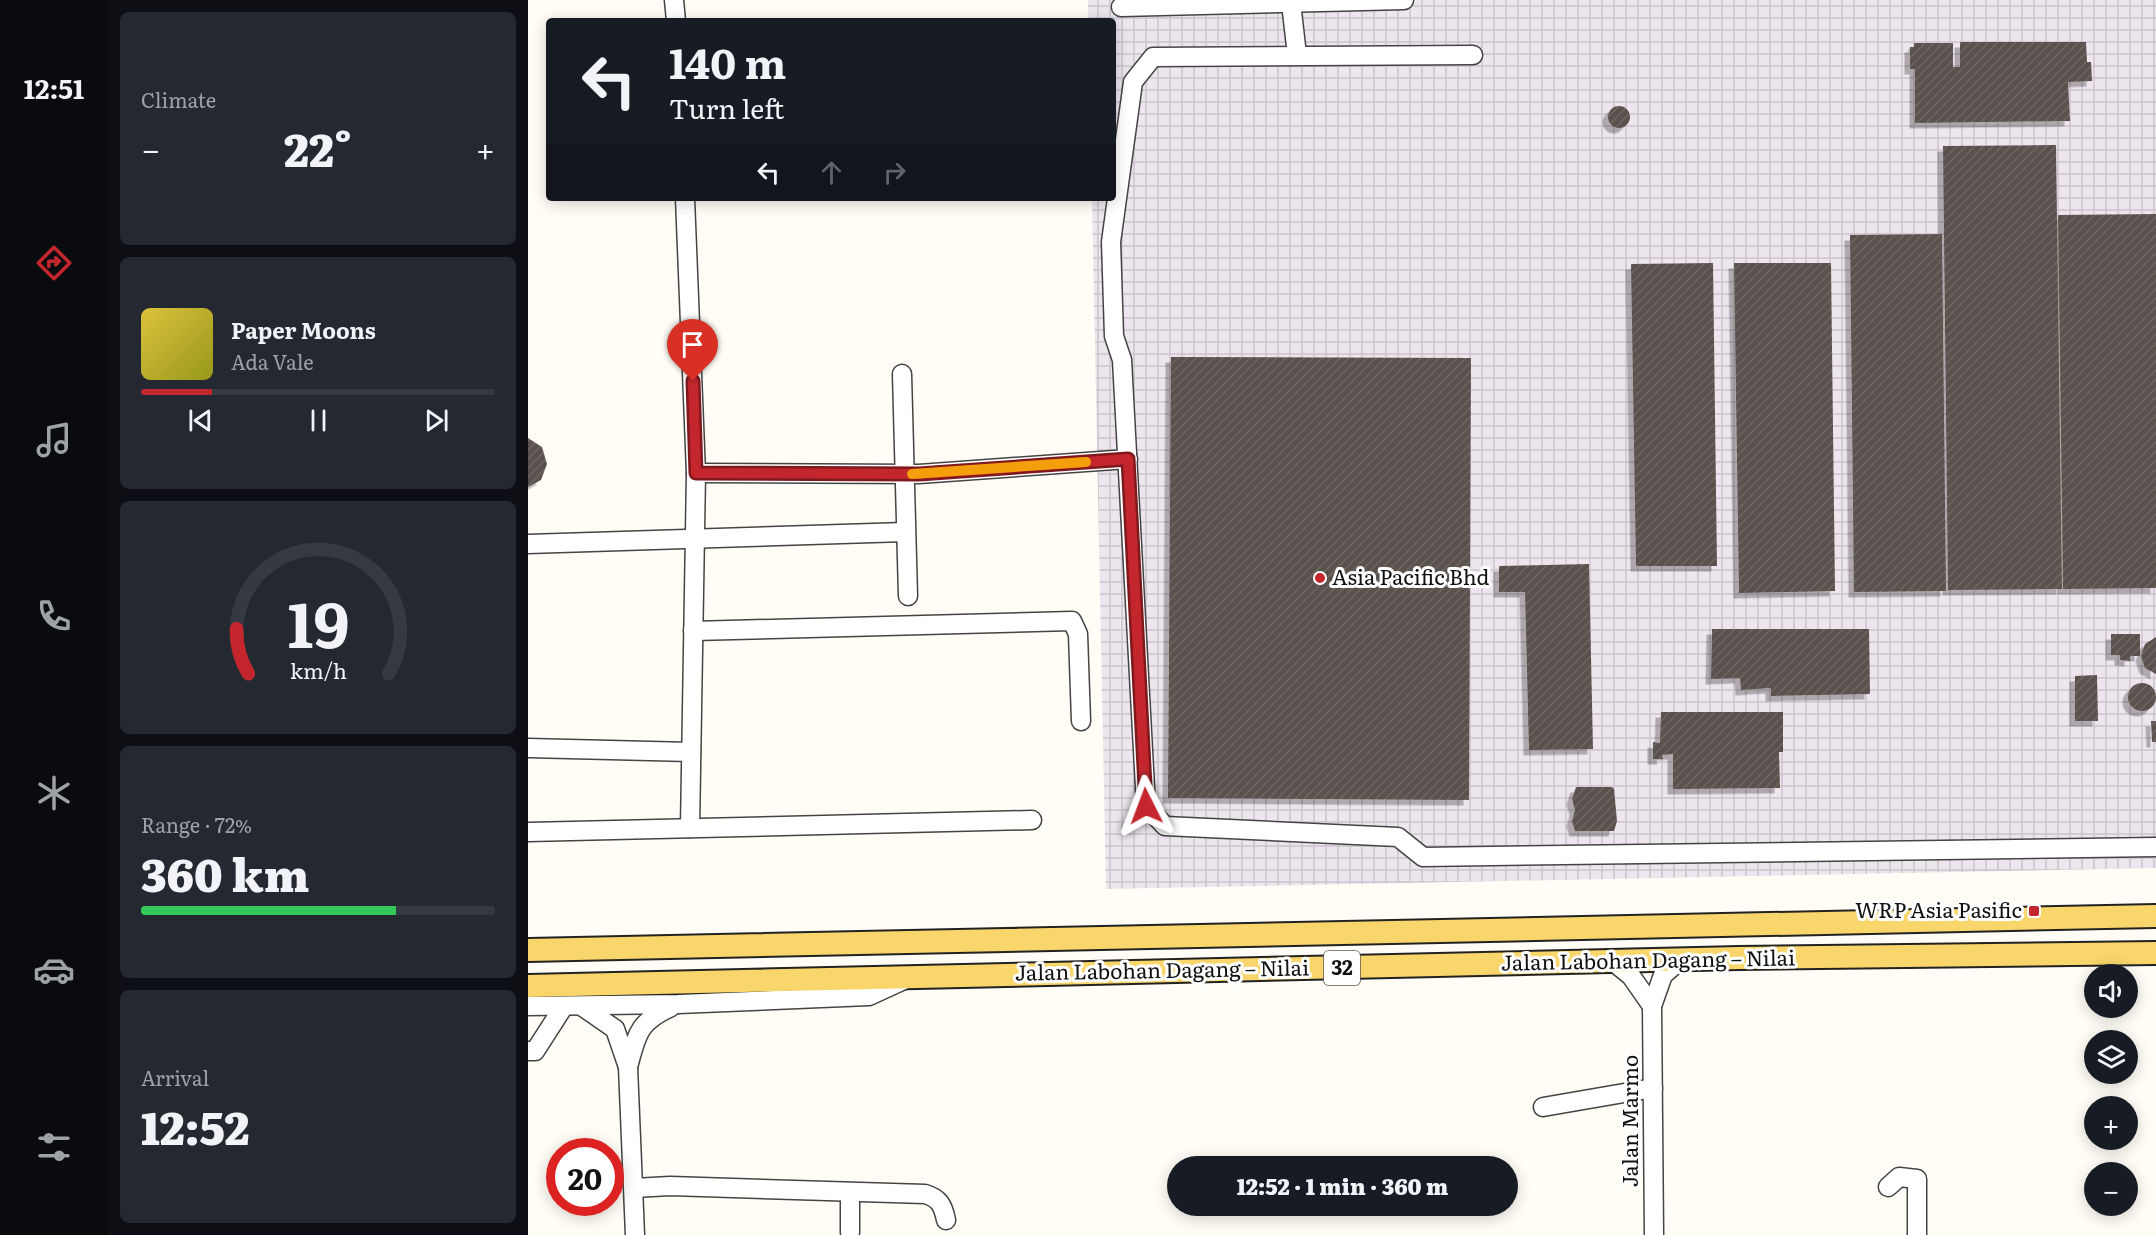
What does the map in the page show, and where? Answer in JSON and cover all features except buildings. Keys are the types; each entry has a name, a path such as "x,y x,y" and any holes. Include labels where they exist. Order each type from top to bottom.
{"main road":[{"name":"Jalan Labohan Dagang ‒ Nilai","path":"528,950 2156,916"},
{"name":"Jalan Labohan Dagang ‒ Nilai","path":"528,986 913,976 2156,953"}],"street":[{"path":"675,0 676,18"},
{"path":"1120,7 1404,0"},
{"path":"1291,3 1297,55"},
{"path":"1473,55 1153,57 1133,82 1111,242 1114,336 1122,360 1146,806 1165,826 1398,837 1423,857 2156,847"},
{"path":"685,201 696,473 690,828"},
{"path":"902,374 908,596"},
{"path":"696,473 903,474 1128,459"},
{"path":"528,544 905,532"},
{"path":"693,631 1072,621 1078,634 1081,721"},
{"path":"528,748 691,752"},
{"path":"528,832 1032,820"},
{"path":"1652,1006 1663,975 1678,962"},
{"path":"1615,963 1631,976 1652,1006"},
{"path":"528,1006 678,1004 869,996 913,976"},
{"path":"628,1067 639,1032 650,1017 678,1004"},
{"path":"528,1052 535,1051 573,1006"},
{"path":"573,1006 615,1029 628,1067 635,1235"},
{"name":"Jalan Marmo","path":"1652,1006 1654,1235"},
{"path":"1543,1107 1653,1088"},
{"path":"1888,1187 1899,1177 1917,1179 1917,1235"},
{"path":"634,1188 670,1186 924,1194 936,1197 943,1207 946,1220"},
{"path":"850,1193 850,1232"}],"shaded area":[{"path":"1088,0 2156,0 2156,868 1106,889 1092,201 1116,201 1116,18 1088,18"}],"slow traffic":[{"path":"912,474 1086,462"}],"place":[{"name":"Asia Pacific Bhd","path":"1320,578"},
{"name":"WRP Asia Pasific","path":"2034,911"}],"route":[{"path":"693,381 696,473 919,474 1128,459 1146,806"}]}
